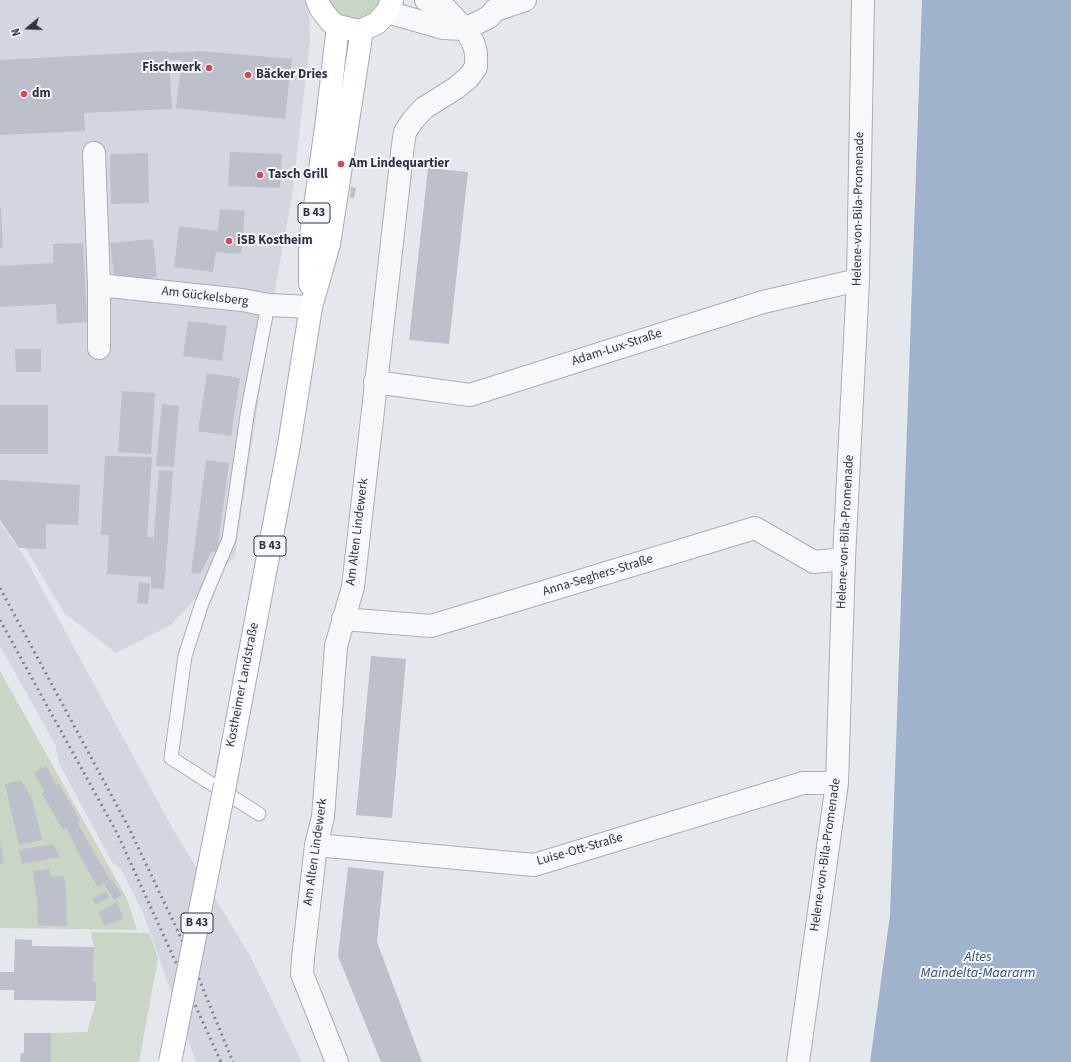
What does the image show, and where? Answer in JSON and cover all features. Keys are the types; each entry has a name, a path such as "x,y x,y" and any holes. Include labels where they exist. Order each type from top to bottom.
{"main road":[{"path":"317,0 325,16 338,26 354,30 362,30 377,23 390,6"},
{"name":"Kostheimer Landstraße","path":"311,307 310,242 338,26"},
{"name":"Kostheimer Landstraße","path":"170,1062 225,784 289,445 311,307 330,244 362,30"}],"street":[{"path":"426,0 444,7 465,29"},
{"path":"390,6 444,28 465,29 489,17 496,10 526,0"},
{"name":"Helene-von-Bila-Promenade","path":"798,1062 837,783 844,559 858,280 863,0"},
{"name":"Am Alten Lindewerk","path":"337,1062 302,974 316,845 323,817 336,646 353,587 375,382 405,132 424,108 456,88 469,77 476,67 476,53 473,42 465,29"},
{"path":"94,153 99,285 99,348"},
{"name":"Adam-Lux-Straße","path":"375,382 470,395 763,302 858,280"},
{"name":"Am Gückelsberg","path":"99,285 242,300 268,305 311,307"},
{"name":"Anna-Seghers-Straße","path":"343,620 431,626 755,528 814,562 844,559"},
{"name":"Luise-Ott-Straße","path":"316,845 534,865 802,784 837,783"}],"lane":[{"path":"259,814 171,758 185,656 202,603 229,539 248,409 268,305"}],"shaded area":[{"path":"0,0 309,0 310,41 292,196 275,290 235,556 171,625 116,653 64,613 0,505"},
{"path":"0,522 27,561 174,831 249,954 302,1062 196,1062 143,913 121,869 112,862 59,763 55,744 0,646"}],"green space":[{"path":"329,0 379,0 376,8 370,15 361,19 352,20 343,18 336,12 330,5"},
{"path":"0,671 126,897 137,930 0,928"},
{"path":"91,932 149,933 158,958 139,1062 51,1062 51,1033 87,1032 96,1001 96,983 93,982 94,947"}],"water":[{"name":"Altes Maindelta-Maararm","path":"922,0 1071,0 1071,1062 870,1062 890,915"}],"building":[{"path":"168,51 168,53 200,51 292,59 285,119 176,108 182,60 169,60 172,109 84,113 85,131 0,135 0,60"},
{"path":"230,152 282,154 280,188 228,186"},
{"path":"148,153 149,203 111,204 110,154"},
{"path":"428,168 468,172 449,344 409,340"},
{"path":"351,187 356,188 354,198 350,198"},
{"path":"0,208 3,247 0,248"},
{"path":"220,209 245,211 241,254 216,252 213,272 174,267 179,226 218,231"},
{"path":"153,239 157,277 115,282 110,243"},
{"path":"83,243 87,322 57,324 56,304 0,307 0,266 53,263 53,244"},
{"path":"188,321 227,326 222,361 183,356"},
{"path":"15,349 41,349 41,372 16,372"},
{"path":"207,373 240,378 231,436 198,431"},
{"path":"122,391 155,393 151,454 118,452"},
{"path":"162,404 179,406 174,467 156,466"},
{"path":"0,405 48,405 48,454 0,454"},
{"path":"105,456 152,457 147,537 153,537 153,546 159,470 173,471 164,589 151,588 151,577 107,574 109,535 101,535"},
{"path":"206,460 229,463 217,552 212,551 200,574 191,573"},
{"path":"0,480 80,485 78,525 46,524 46,549 19,548 0,520"},
{"path":"139,582 150,584 148,604 137,603"},
{"path":"371,656 406,659 392,818 356,815"},
{"path":"46,766 57,785 59,784 80,820 77,822 110,880 98,887 75,847 80,844 76,846 66,828 63,830 42,794 45,792 34,773"},
{"path":"21,780 32,799 42,840 19,845 5,784"},
{"path":"0,840 4,864 0,864"},
{"path":"53,844 60,857 22,864 19,850"},
{"path":"348,867 384,871 377,942 422,1062 381,1062 338,956"},
{"path":"49,869 51,877 64,876 67,926 38,925 37,895 36,896 33,871"},
{"path":"112,879 122,895 114,900 104,884"},
{"path":"106,891 109,897 95,905 92,899"},
{"path":"117,902 123,919 104,926 99,912"},
{"path":"15,939 32,940 32,946 94,947 93,982 96,982 96,1001 14,1000 14,990 0,990 0,972 14,972"},
{"path":"24,1033 51,1033 51,1062 20,1062 21,1053 24,1053"}],"railway":[{"path":"0,588 129,828 190,957 233,1062"},
{"path":"0,620 118,835 221,1062"}],"place":[{"name":"Fischwerk","path":"209,68"},
{"name":"Bäcker Dries","path":"248,75"},
{"name":"dm","path":"24,94"},
{"name":"Am Lindequartier","path":"341,164"},
{"name":"Tasch Grill","path":"260,175"},
{"name":"iSB Kostheim","path":"229,241"}]}
